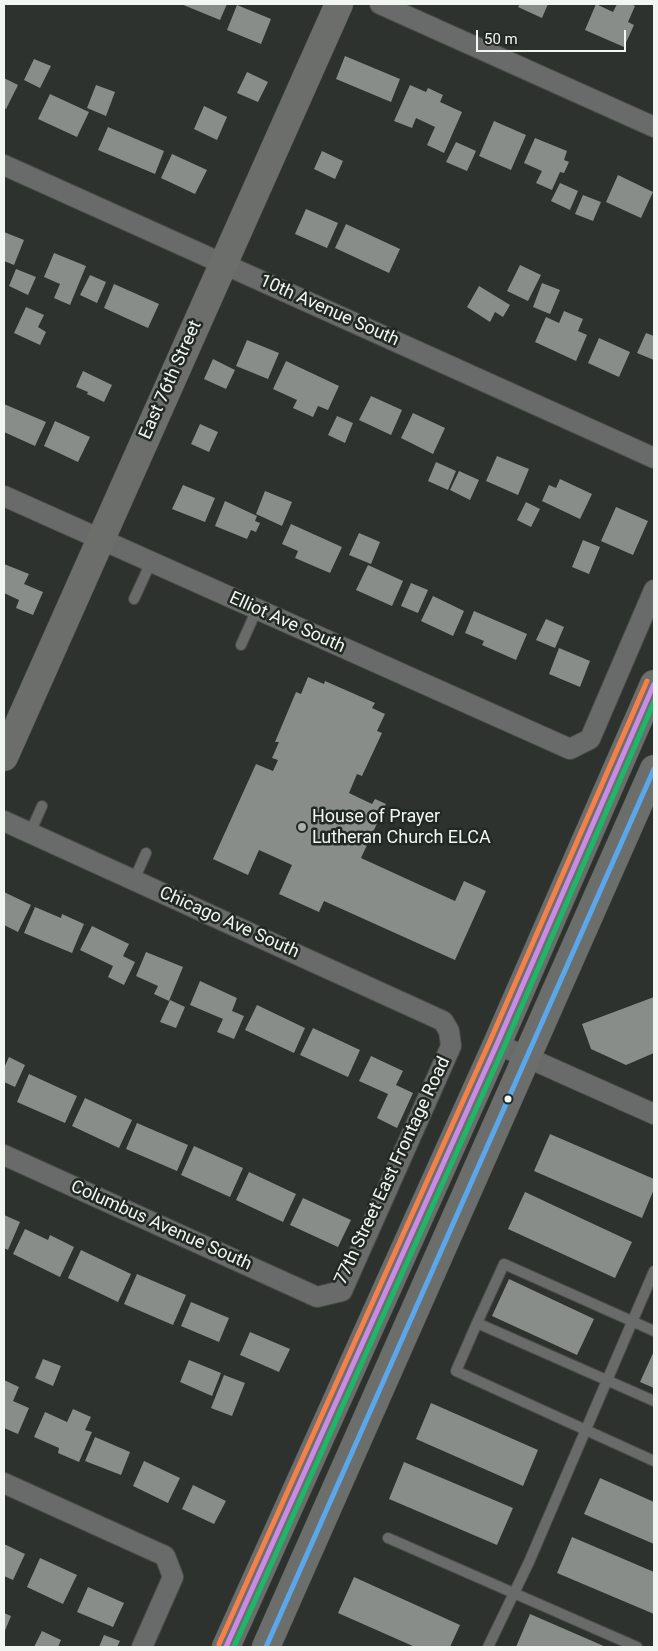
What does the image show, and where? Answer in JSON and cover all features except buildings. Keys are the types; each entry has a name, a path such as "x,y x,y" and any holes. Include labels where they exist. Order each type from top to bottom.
{"street":[{"name":"East 76th Street","path":"4,757 222,263 339,4"},
{"path":"380,4 654,127"},
{"name":"10th Avenue South","path":"4,165 654,458"},
{"name":"Elliot Ave South","path":"4,496 570,749 590,739 654,590"},
{"path":"226,1647 497,1044 654,684"},
{"path":"266,1647 654,769"},
{"name":"Chicago Ave South","path":"4,821 443,1021 449,1031"},
{"name":"77th Street East Frontage Road","path":"317,1296 342,1291 451,1046 449,1031"},
{"path":"497,1044 654,1114"},
{"name":"Columbus Avenue South","path":"4,1155 317,1296"},
{"path":"4,1483 165,1556 173,1577 142,1647"}],"lane":[{"path":"134,599 151,562"},
{"path":"241,645 257,609"},
{"path":"30,833 42,806"},
{"path":"134,880 146,853"},
{"path":"654,1331 504,1264 456,1371 654,1461"},
{"path":"488,1647 529,1562 654,1271"},
{"path":"477,1323 654,1401"},
{"path":"388,1538 637,1647"}],"transit line":[{"path":"219,1644 490,1041 647,681"},
{"path":"226,1647 497,1044 654,684"},
{"path":"234,1647 504,1047 654,702"},
{"path":"266,1647 654,769"}],"place":[{"name":"House of Prayer Lutheran Church ELCA","path":"302,827"}]}
